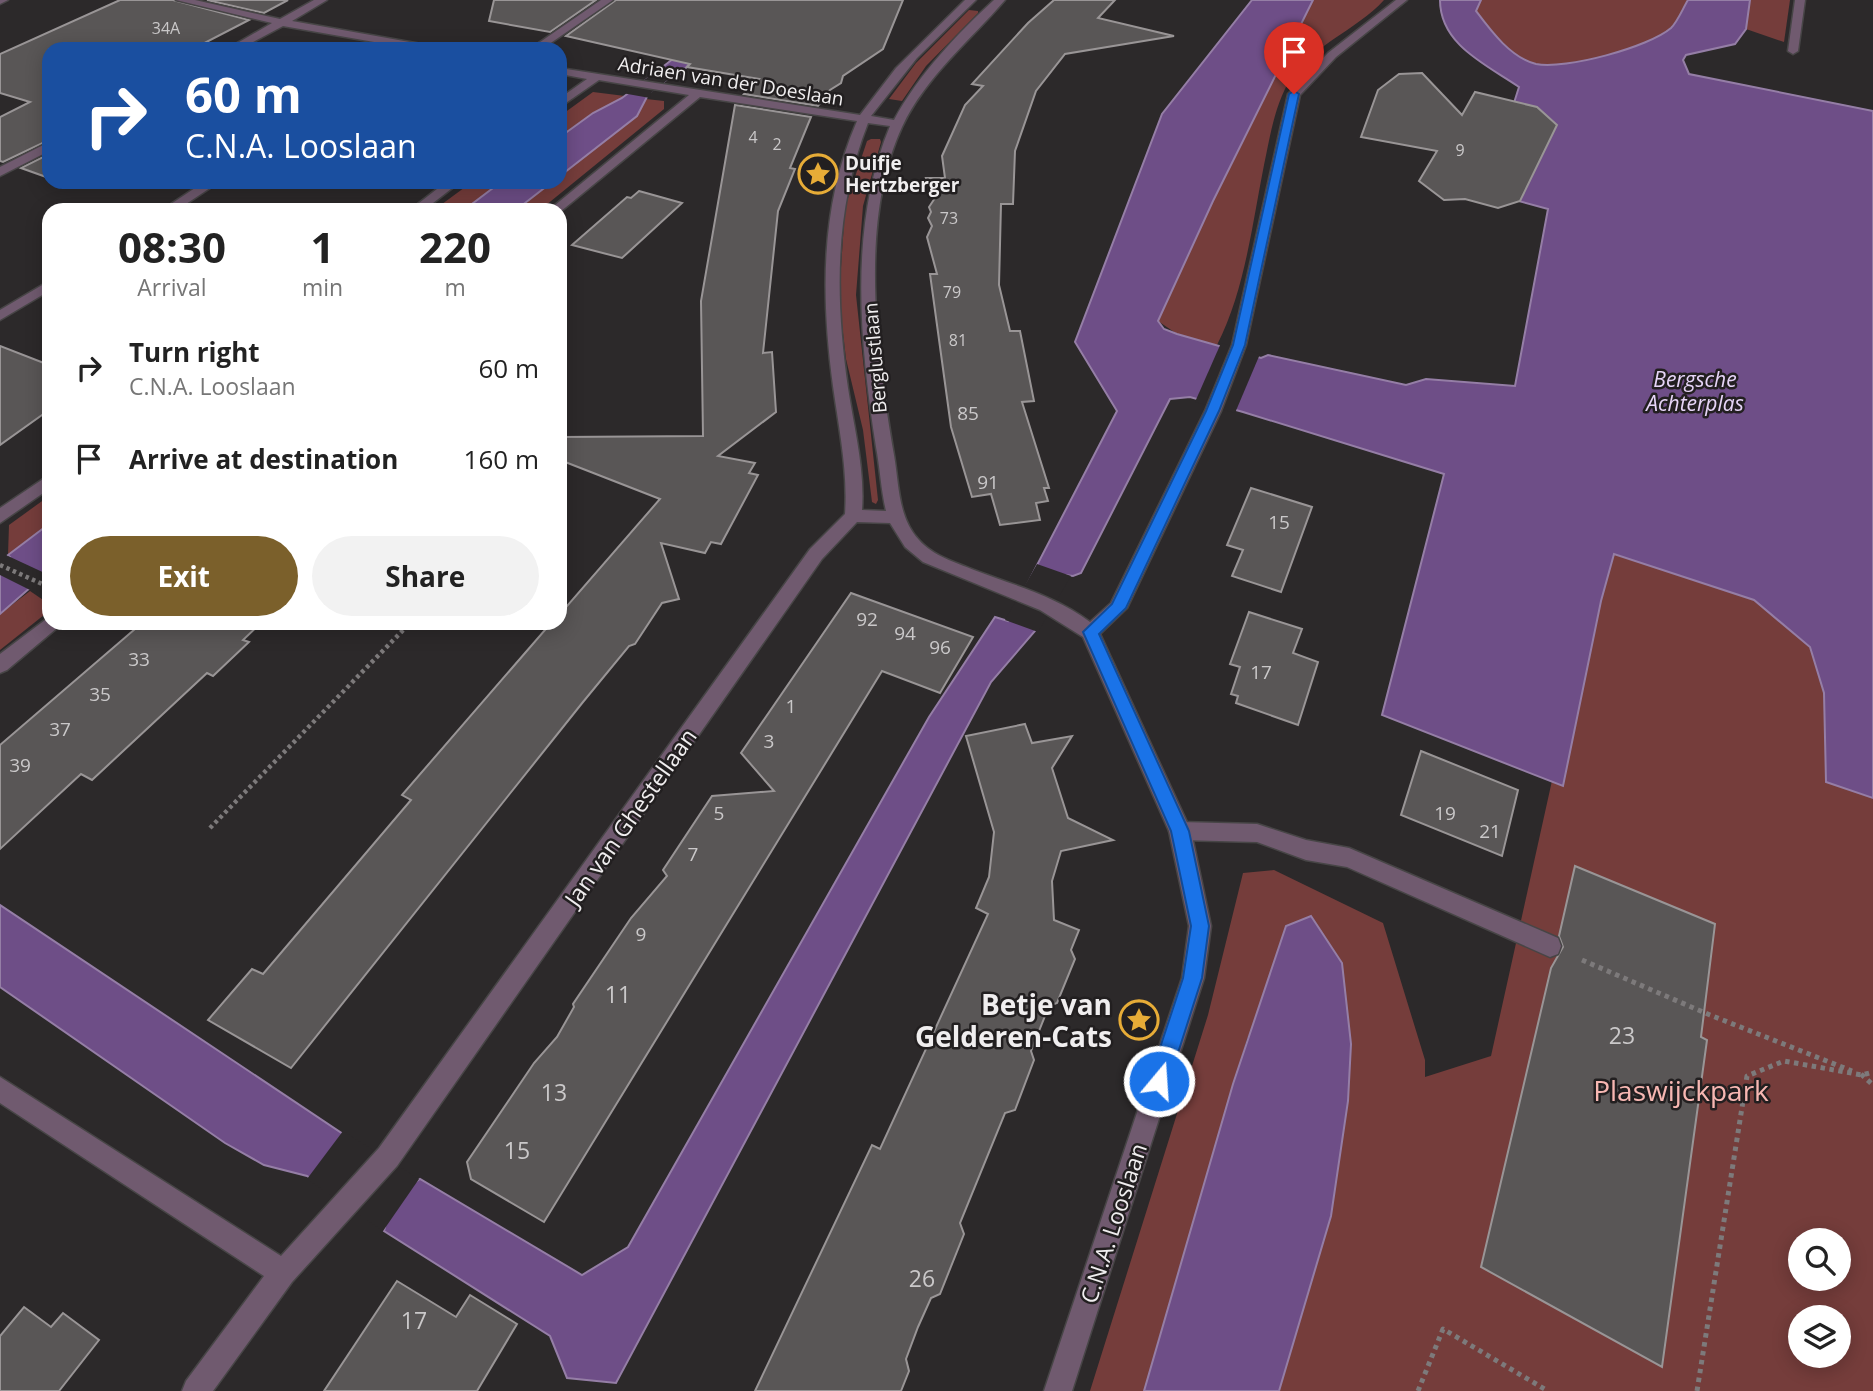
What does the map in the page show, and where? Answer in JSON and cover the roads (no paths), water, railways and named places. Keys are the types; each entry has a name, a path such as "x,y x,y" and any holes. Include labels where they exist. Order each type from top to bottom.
{"street":[{"path":"181,0 281,23 391,42"},
{"path":"245,42 323,0"},
{"path":"545,42 608,0"},
{"name":"Berglustlaan","path":"853,516 855,491 831,312 829,256 838,194 863,119 914,55 973,0 997,3"},
{"path":"1090,632 1118,608 1213,411 1239,345 1294,94 1332,55 1402,0"},
{"path":"1793,51 1800,0"},
{"name":"Berglustlaan","path":"997,3 945,59 897,124 875,196 870,288 876,396 895,517 910,542 934,561 1054,609 1077,621 1090,632"},
{"name":"Adriaen van der Doeslaan","path":"567,72 897,124"},
{"path":"567,99 596,77"},
{"path":"564,203 699,92"},
{"path":"0,172 42,150"},
{"path":"179,203 202,189"},
{"path":"426,203 444,189"},
{"path":"0,316 42,289"},
{"path":"0,517 42,486"},
{"path":"853,516 895,517"},
{"name":"Jan van Ghestellaan","path":"283,1273 388,1157 817,554 853,516"},
{"path":"0,665 42,630"},
{"name":"C.N.A. Looslaan","path":"1058,1391 1193,978 1200,926 1180,831 1090,632"},
{"path":"1180,831 1257,833 1306,850 1349,858 1550,946"},
{"path":"0,1089 283,1273 196,1391"}],"water":[{"path":"750,0 679,75 669,78 649,93 637,116 567,171 567,132 593,113 622,98"},
{"name":"Bergsche Achterplas","path":"1252,0 1313,0 1213,201 1158,321 1164,329 1177,334 1261,358 1268,355 1406,385 1426,379 1515,386 1548,209 1486,192 1519,87 1480,62 1457,42 1442,16 1440,0 1481,0 1476,11 1502,43 1527,61 1549,65 1606,55 1660,35 1671,28 1688,0 1750,0 1746,29 1735,44 1686,55 1683,60 1689,74 1873,111 1873,798 1826,782 1824,693 1810,647 1754,600 1614,554 1601,601 1563,786 1382,715 1444,474 1190,397 1170,399 1081,573 1066,575 1035,631 991,682 616,1383 567,1378 550,1336 384,1231 385,1227 307,1176 264,1165 225,1143 0,987 0,905 415,1182 420,1179 582,1275 628,1247 929,717 995,617 1008,621 1117,411 1075,342 1162,114"},
{"path":"492,189 543,189 525,203 473,203"},
{"path":"42,529 42,577 0,614 0,565 10,557 8,555"},
{"path":"1311,916 1342,963 1351,1044 1348,1101 1331,1216 1279,1391 1144,1391 1233,1084 1286,926"}],"place":[{"name":"Duifje Hertzberger","path":"818,174"},
{"name":"Betje van Gelderen-Cats","path":"1139,1020"}],"park label":[{"name":"Plaswijckpark","path":"1681,1090"}]}
